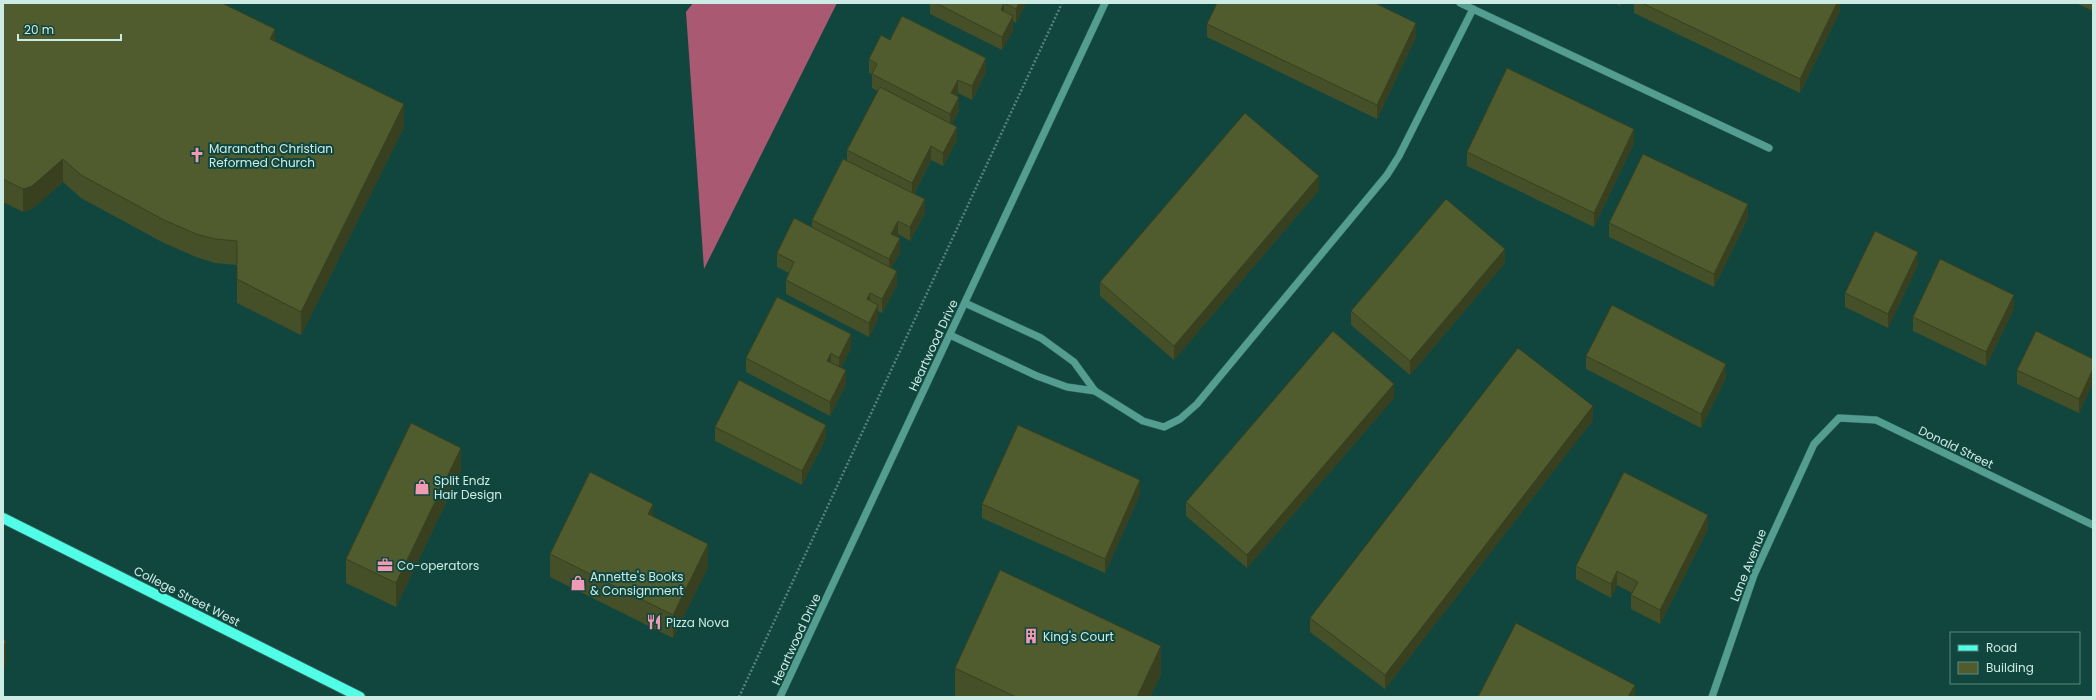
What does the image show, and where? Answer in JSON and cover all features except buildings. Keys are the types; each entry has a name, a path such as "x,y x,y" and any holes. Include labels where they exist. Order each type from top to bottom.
{"main road":[{"name":"College Street West","path":"3,518 360,697"}],"street":[{"name":"Heartwood Drive","path":"780,697 1106,3"},
{"path":"1460,3 1769,148"},
{"path":"965,303 1041,338 1074,362 1095,391 1143,421 1164,427 1180,419 1197,404 1387,175 1399,156 1473,9"},
{"path":"950,335 1037,376 1067,387 1095,391"},
{"name":"Donald Street","path":"1814,444 1839,418 1876,420 2093,525"},
{"name":"Lane Avenue","path":"1712,697 1754,575 1814,444"}],"path":[{"path":"739,697 1062,3"}],"shaded area":[{"path":"693,3 837,3 704,269 686,12"}],"place":[{"name":"Maranatha Christian Reformed Church","path":"197,155"},
{"name":"Split Endz Hair Design","path":"422,487"},
{"name":"Co-operators","path":"385,565"},
{"name":"Annette's Books & Consignment","path":"578,583"},
{"name":"Pizza Nova","path":"654,622"},
{"name":"King's Court","path":"1031,636"}]}
